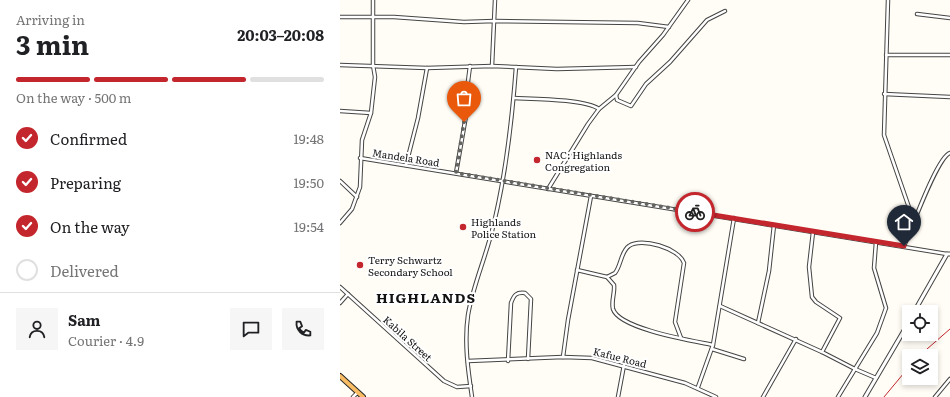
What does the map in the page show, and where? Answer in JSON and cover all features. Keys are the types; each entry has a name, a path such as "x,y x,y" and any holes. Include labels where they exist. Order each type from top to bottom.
{"highway":[{"path":"340,376 363,397"}],"street":[{"path":"340,223 352,209 358,198 362,140 371,113 375,77 373,65 374,0"},
{"path":"492,66 495,0"},
{"path":"548,189 575,143 599,110 616,95 688,0"},
{"path":"888,0 884,94 884,135 914,222"},
{"path":"616,95 617,100 631,106 646,84 670,62 707,20 725,11"},
{"path":"917,14 950,18"},
{"path":"340,17 464,22 638,23 669,27"},
{"path":"886,54 950,55"},
{"path":"340,65 428,68 492,66 557,69 636,67"},
{"path":"456,173 467,110 467,89 470,66"},
{"path":"472,397 466,345 469,311 493,227 502,181 514,98 516,67"},
{"path":"406,165 428,68"},
{"path":"884,94 950,97"},
{"path":"514,98 580,103 594,106 599,110"},
{"path":"340,111 371,113"},
{"path":"904,246 923,197 946,154 950,153"},
{"name":"Mandela Road","path":"360,158 949,254"},
{"path":"340,181 358,198"},
{"path":"563,357 591,196"},
{"path":"698,387 712,347 734,218"},
{"path":"758,323 769,271 774,225"},
{"path":"813,232 809,267 812,297 816,302 840,318 822,352"},
{"path":"838,397 877,333 886,308 874,268 876,242"},
{"path":"607,277 617,271 625,250 632,244 653,244 664,246 680,255 684,263 675,322 681,338"},
{"path":"918,305 949,254"},
{"path":"577,270 607,277 614,285 613,305 616,315 626,322 641,328 712,347 744,359"},
{"name":"Kabila Street","path":"340,287 444,381 457,387 471,386"},
{"path":"508,361 511,303 514,295 519,292 529,295 531,299 528,360"},
{"path":"340,303 348,294"},
{"path":"720,306 876,378"},
{"path":"865,397 902,334"},
{"path":"763,397 796,340"},
{"name":"Kafue Road","path":"468,361 508,361 563,357 592,358 624,365 698,387 716,397"},
{"path":"618,397 624,365"},
{"path":"935,397 950,379"},
{"path":"353,397 357,393"}],"railway":[{"path":"927,349 950,329"},
{"path":"884,397 902,375"}],"way so far":[{"path":"464,122 456,173 695,212"}],"place":[{"name":"NAC: Highlands Congregation","path":"537,160"},
{"name":"Highlands Police Station","path":"463,227"},
{"name":"Terry Schwartz Secondary School","path":"360,265"}],"district":[{"name":"HIGHLANDS","path":"426,297"}],"route":[{"path":"695,212 904,246"}]}
